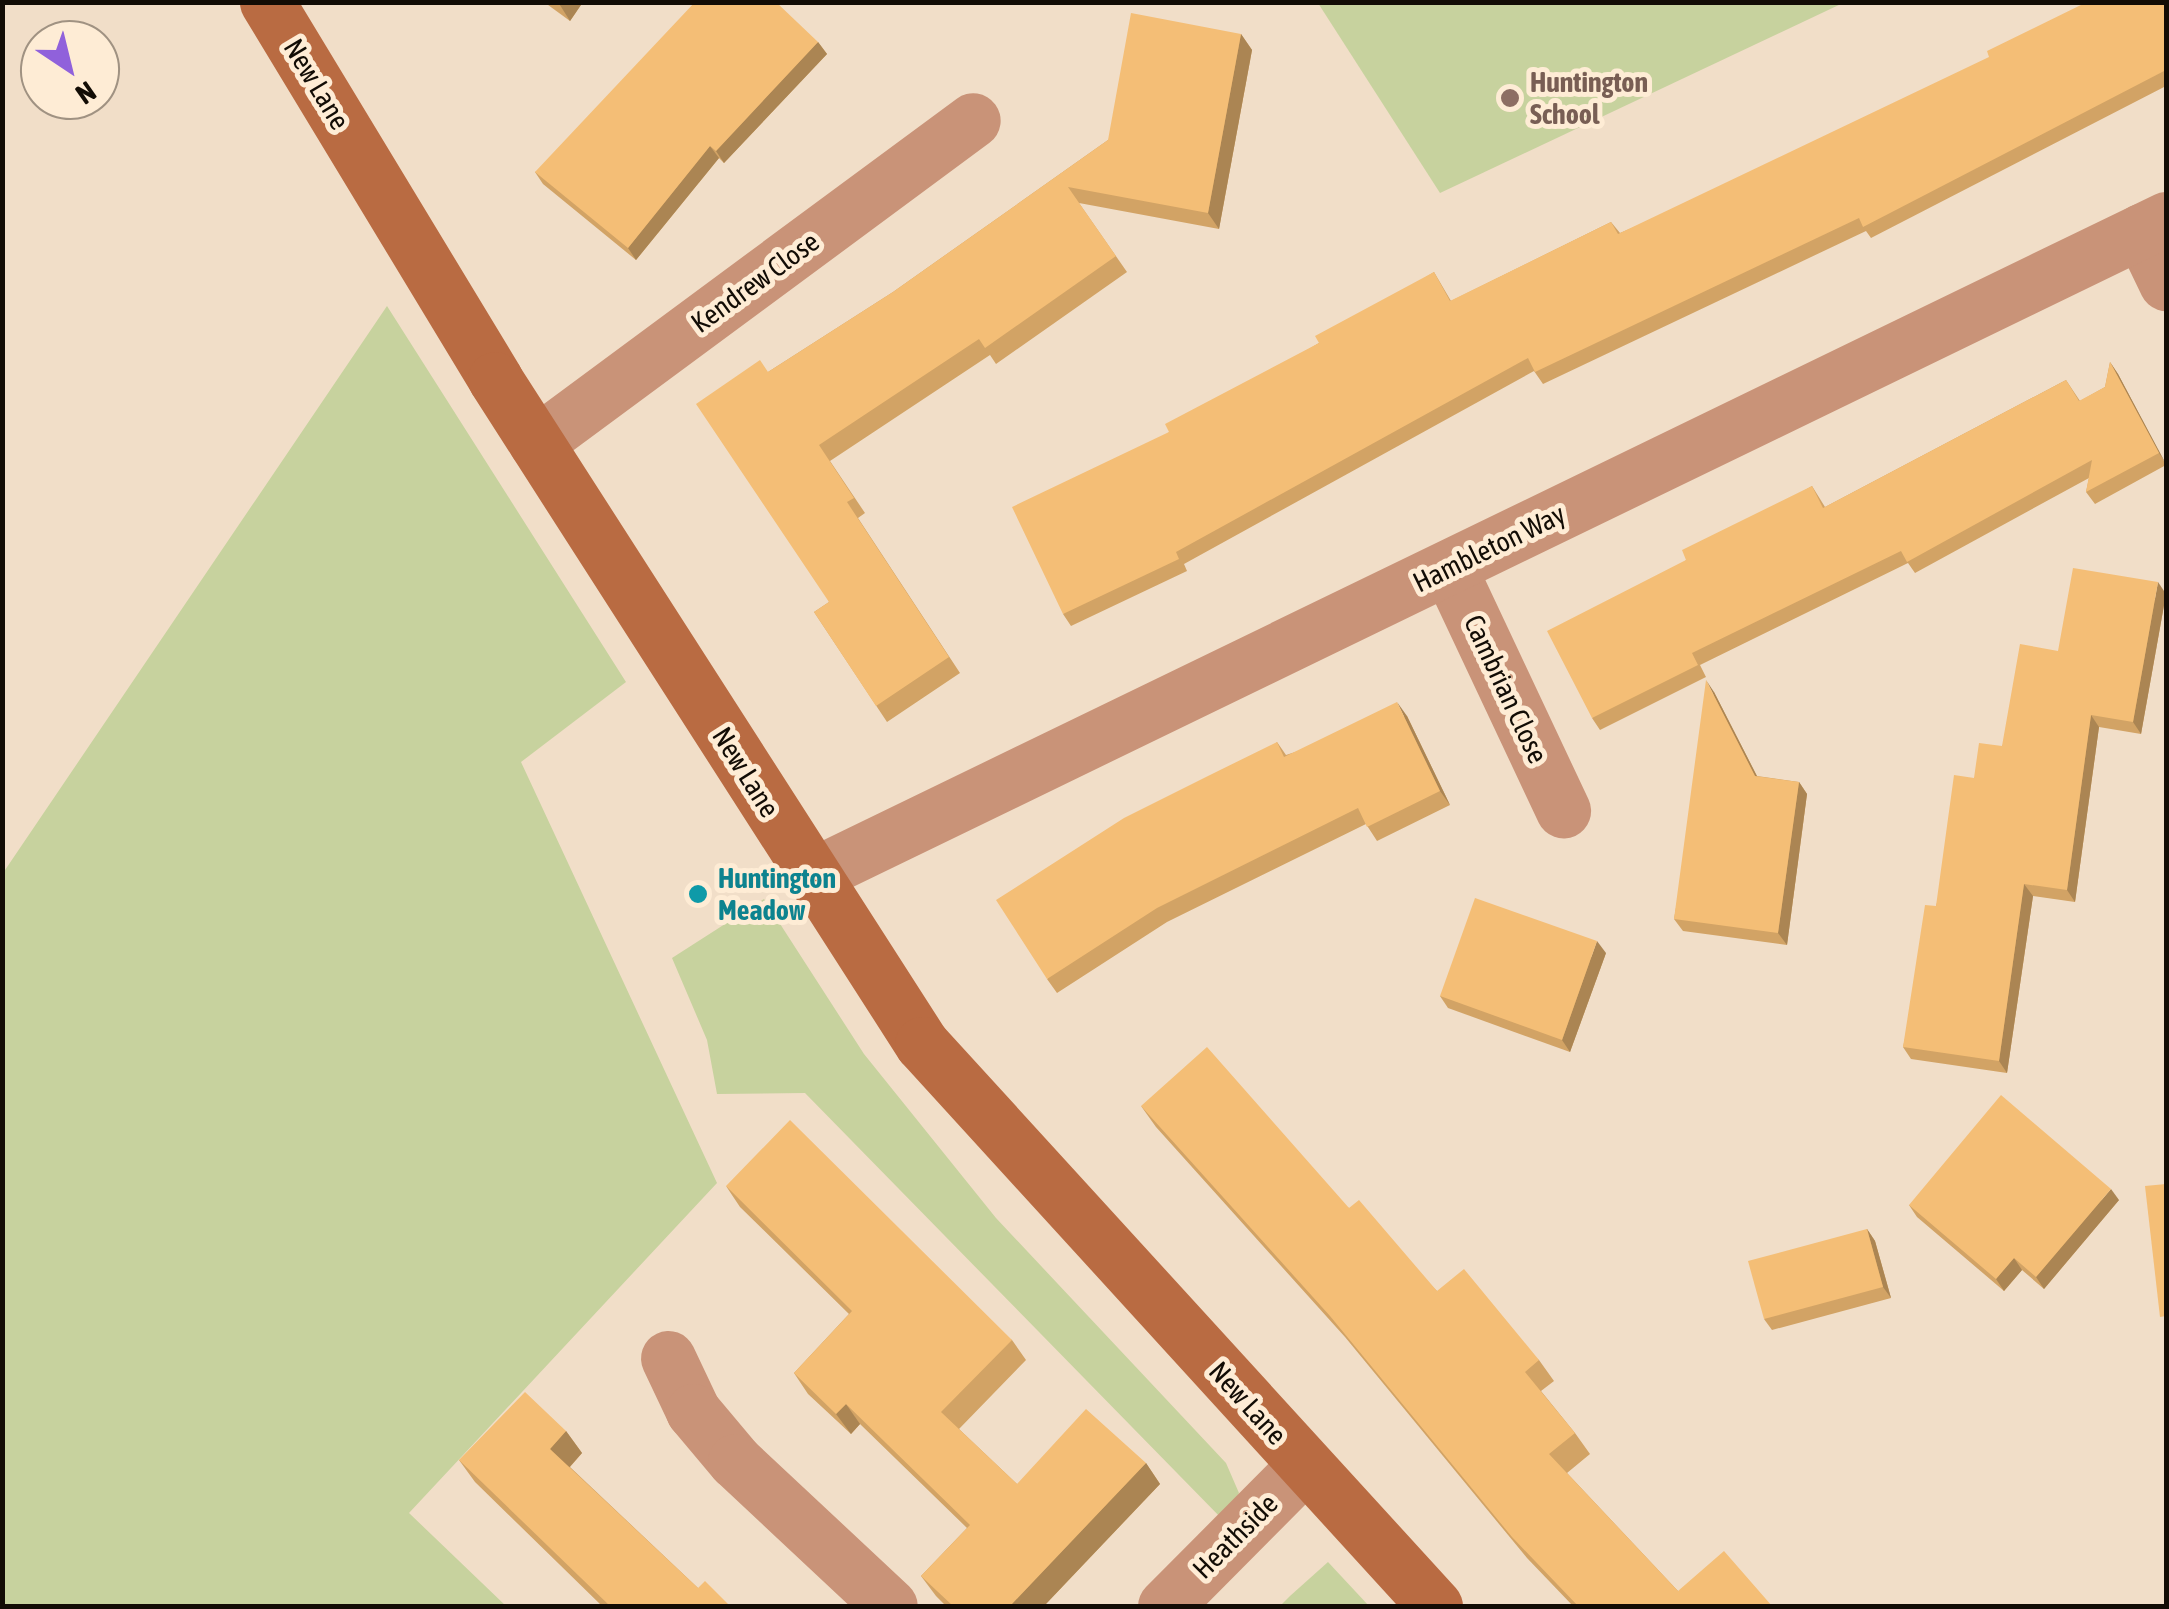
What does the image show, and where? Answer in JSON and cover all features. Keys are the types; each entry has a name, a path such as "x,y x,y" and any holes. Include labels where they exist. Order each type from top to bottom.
{"street":[{"name":"New Lane","path":"267,2 536,443 922,1044 1435,1606"},
{"name":"Kendrew Close","path":"536,443 973,120"},
{"path":"2154,225 2166,283"},
{"name":"Hambleton Way","path":"811,876 2154,225"},
{"name":"Cambrian Close","path":"1449,568 1563,810"},
{"path":"668,1358 693,1411 734,1462 890,1606"},
{"name":"Heathside","path":"1165,1606 1304,1466"}],"green space":[{"name":"Huntington School","path":"1318,3 1843,3 1440,193"},
{"path":"387,306 626,682 521,762 717,1183 409,1513 506,1606 3,1606 3,873"},
{"path":"764,899 864,1054 996,1218 1226,1463 1239,1493 1224,1521 805,1093 717,1094 707,1040 672,958"},
{"path":"1328,1562 1369,1606 1280,1606 1290,1596"}],"building":[{"path":"695,2 776,2 818,42 716,151 710,146 628,248 535,172"},
{"path":"2087,2 2166,2 2166,70 1863,227 1859,218 1535,372 1528,358 1176,552 1179,559 1063,614 1012,507 1169,432 1165,424 1319,343 1315,336 1434,272 1450,301 1611,222 1618,234 1989,57 1987,51"},
{"path":"1131,13 1241,34 1208,213 1068,187 1116,256 985,348 979,339 819,445 854,498 847,502 949,657 876,706 814,612 829,602 696,404 760,360 768,372 893,292 1108,140"},
{"path":"2110,362 2159,453 2086,492 2092,460 1907,562 1901,551 1692,653 1698,665 1592,718 1547,631 1686,560 1682,550 1812,486 1823,508 2066,380 2079,401 2105,387"},
{"path":"2073,568 2158,582 2133,722 2091,715 2067,890 2024,884 1999,1061 1903,1047 1925,905 1936,906 1954,775 1974,778 1979,743 2002,746 2020,644 2058,651"},
{"path":"1706,680 1755,776 1799,782 1778,933 1674,919"},
{"path":"1397,702 1440,791 1367,827 1358,808 1157,908 1047,979 996,900 1124,818 1210,775 1277,742 1284,757"},
{"path":"1475,898 1597,941 1562,1040 1440,996"},
{"path":"1207,1047 1349,1208 1359,1200 1437,1291 1464,1269 1539,1360 1525,1372 1575,1433 1549,1454 1678,1591 1724,1551 1772,1606 1578,1606 1512,1537 1330,1316 1141,1106"},
{"path":"2001,1095 2111,1189 2036,1277 2014,1258 1996,1279 1909,1205"},
{"path":"790,1120 1012,1340 941,1412 1017,1484 1086,1409 1146,1463 1010,1606 953,1606 921,1576 970,1525 846,1404 836,1414 794,1373 852,1311 726,1186"},
{"path":"2166,1184 2166,1316 2160,1317 2145,1186"},
{"path":"1867,1229 1883,1287 1764,1319 1748,1261"},
{"path":"525,1392 566,1431 550,1449 698,1588 705,1581 730,1606 610,1606 459,1460"}],"place":[{"name":"Huntington School","path":"1510,98"},
{"name":"Huntington Meadow","path":"698,894"}]}
